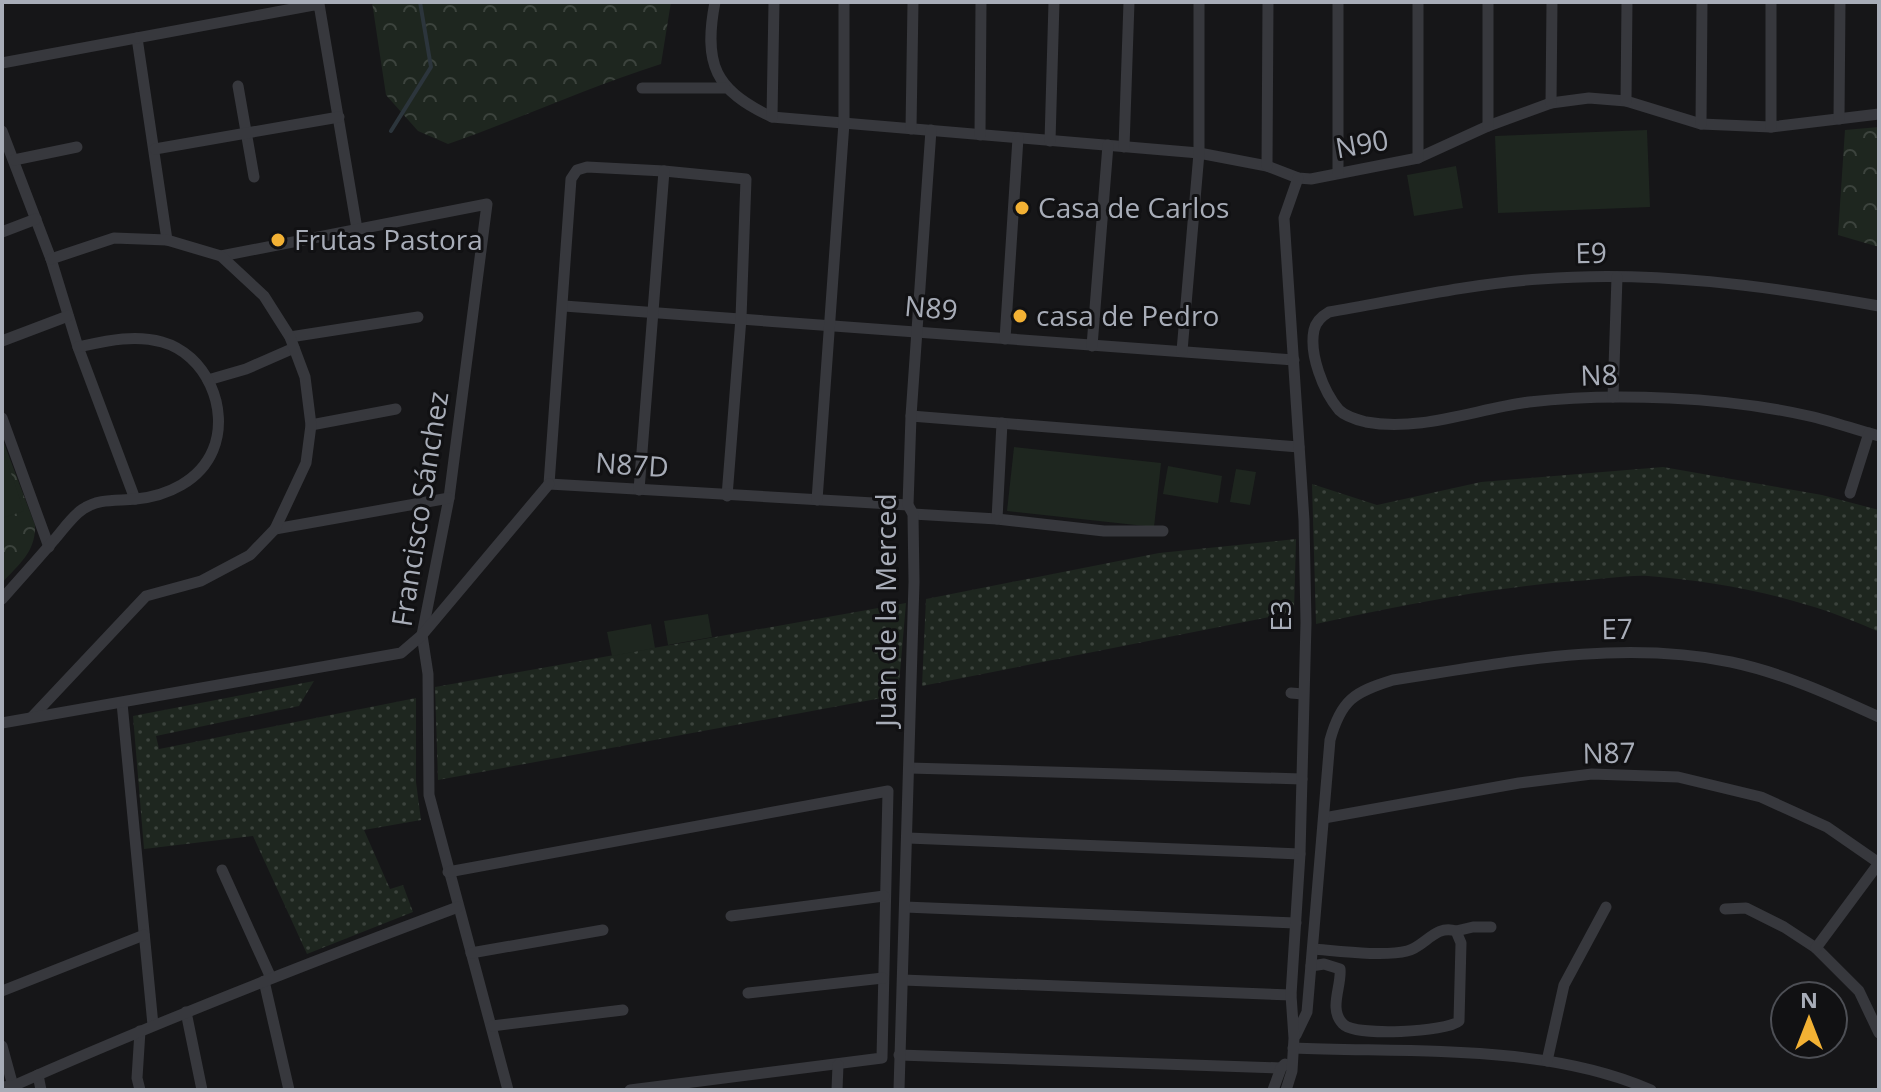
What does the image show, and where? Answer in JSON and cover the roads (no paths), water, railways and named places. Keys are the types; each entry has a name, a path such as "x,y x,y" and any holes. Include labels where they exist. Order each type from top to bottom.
{"street":[{"path":"715,2 710,26 713,57 725,88 748,106 772,117 774,2"},
{"path":"817,500 844,123 844,2"},
{"path":"911,129 913,2"},
{"path":"980,135 981,2"},
{"path":"1050,141 1054,2"},
{"path":"1124,147 1129,2"},
{"path":"1182,351 1199,153 1199,2"},
{"path":"1267,166 1268,2"},
{"path":"1338,2 1338,172"},
{"path":"1418,2 1418,158"},
{"path":"1488,2 1488,126"},
{"path":"1551,103 1552,2"},
{"path":"1626,101 1627,2"},
{"path":"1701,124 1702,2"},
{"path":"1771,2 1771,127"},
{"path":"1839,119 1840,2"},
{"path":"2,63 319,4 357,229 221,256"},
{"path":"137,38 167,240"},
{"path":"238,86 254,177"},
{"path":"642,88 725,88"},
{"name":"N90","path":"772,117 1199,153 1267,166 1298,178 1311,179 1418,158 1488,126 1551,103 1589,98 1626,101 1701,124 1771,127 1879,114"},
{"path":"155,149 339,117"},
{"name":"Juan de la Merced","path":"899,1090 914,582 910,510 911,416 931,130"},
{"path":"2,131 51,259 78,347 135,499"},
{"path":"1005,339 1018,138"},
{"path":"1092,346 1108,145"},
{"path":"14,160 77,147"},
{"path":"2,723 401,653 422,635 549,484 571,179 577,170 587,167 664,171 746,179 741,318 727,496"},
{"path":"639,490 664,171"},
{"name":"E3","path":"1286,1090 1292,1071 1293,1048 1291,995 1302,779 1297,694 1305,593 1284,218 1298,178"},
{"name":"Francisco Sánchez","path":"357,229 487,204 449,498 422,635 428,674 429,795 508,1090"},
{"path":"2,232 36,219"},
{"path":"32,717 146,596 201,581 250,555 275,529 306,463 311,425 305,377 292,342 264,296 221,256 167,240 114,238 51,259"},
{"path":"1613,397 1617,277"},
{"name":"E9","path":"1330,396 1316,357 1314,329 1320,318 1329,312 1419,296 1540,279 1617,277 1774,287 1879,306"},
{"name":"N89","path":"564,306 1294,360"},
{"path":"2,341 68,316"},
{"path":"208,380 246,369 292,342 418,317"},
{"path":"2,599 86,507 107,499 135,499 165,494 195,477 213,449 220,411 208,380 193,359 163,342 120,338 78,347"},
{"name":"N8","path":"1330,396 1341,412 1363,421 1392,426 1529,402 1613,397 1723,403 1808,416 1874,435"},
{"path":"311,425 396,409"},
{"path":"911,416 1299,447"},
{"path":"2,418 49,547"},
{"path":"997,519 1002,423"},
{"path":"1850,493 1874,435"},
{"name":"N87D","path":"549,484 817,500 1104,531 1163,531"},
{"path":"275,529 449,498"},
{"name":"E7","path":"1324,818 1330,740 1337,716 1350,699 1368,688 1393,680 1573,653 1648,653 1730,662 1809,685 1879,717"},
{"path":"122,703 153,1025"},
{"path":"909,768 1302,779"},
{"name":"N87","path":"1324,818 1533,781 1592,774 1678,777 1761,797 1827,827 1879,863"},
{"path":"448,872 888,791 882,1058 632,1090"},
{"path":"1273,1090 1307,1012 1324,818"},
{"path":"908,838 1300,854"},
{"path":"1816,948 1879,863"},
{"path":"222,870 267,979 289,1090"},
{"path":"731,916 884,896"},
{"path":"2,1046 7,1086 267,979 458,907"},
{"path":"905,907 1296,923"},
{"path":"1547,1061 1564,985 1606,907"},
{"path":"1725,909 1746,908 1816,948 1859,991 1879,1033"},
{"path":"1313,949 1409,951 1440,930 1491,927"},
{"path":"471,953 603,930"},
{"path":"1311,966 1324,964 1340,969 1337,1009 1343,1024 1351,1029 1367,1032 1453,1027 1459,1021 1460,998 1461,943 1456,931"},
{"path":"2,991 144,935"},
{"path":"748,993 883,978"},
{"path":"903,980 1291,995"},
{"path":"492,1026 623,1010"},
{"path":"186,1012 202,1090"},
{"path":"140,1031 137,1078 140,1090"},
{"path":"1293,1048 1462,1052 1547,1061 1633,1082 1651,1090"},
{"path":"899,1055 1281,1068"},
{"path":"837,1090 838,1065"},
{"path":"38,1075 41,1090"}],"waterway":[{"path":"391,131 431,67 420,2"}],"place":[{"name":"Casa de Carlos","path":"1022,208"},
{"name":"Frutas Pastora","path":"278,240"},
{"name":"casa de Pedro","path":"1020,316"}]}
